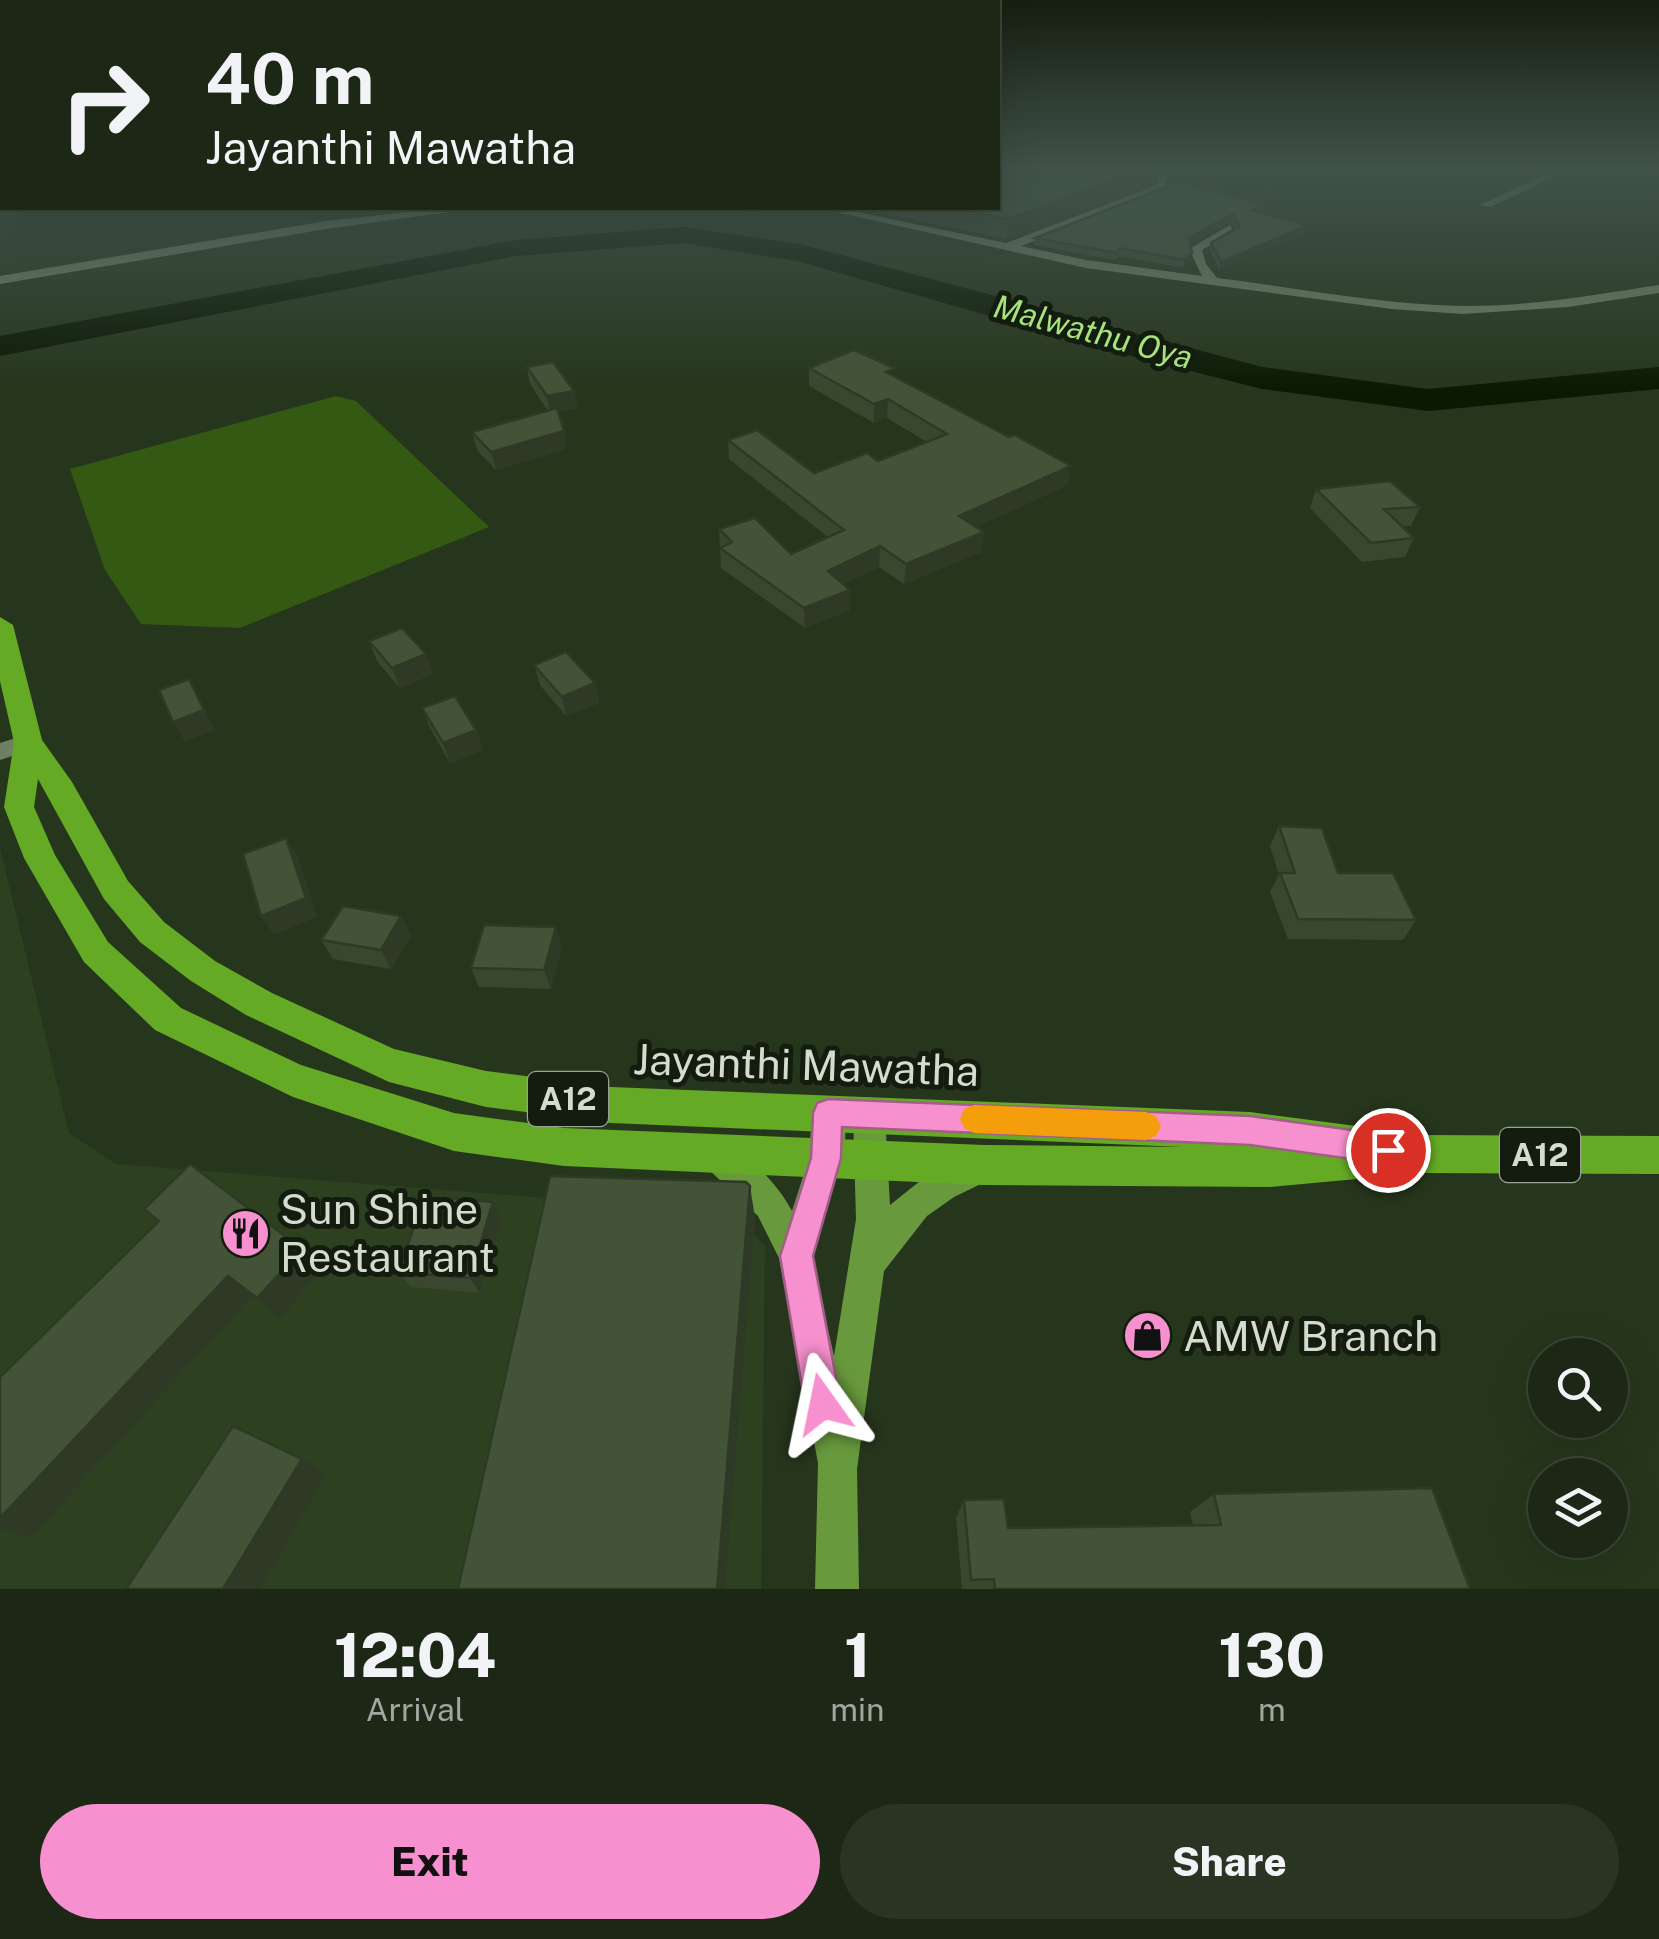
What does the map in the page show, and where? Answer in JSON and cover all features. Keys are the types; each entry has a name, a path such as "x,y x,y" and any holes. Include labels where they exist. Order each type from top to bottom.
{"highway":[{"name":"Jayanthi Mawatha","path":"0,626 19,806 40,858 96,952 168,1019 293,1080 454,1132 564,1147 984,1166 1269,1166 1422,1154 1659,1156"},
{"name":"Jayanthi Mawatha","path":"14,747 61,790 116,890 152,932 203,971 334,1042 389,1065 486,1089 611,1105 1250,1130 1422,1154"}],"main road":[{"path":"796,1256 826,1158 828,1113"},
{"path":"837,1589 837,1469 873,1219 869,1115"},
{"path":"717,1154 770,1204 796,1256 837,1469"},
{"path":"869,1264 891,1227 912,1204 931,1190 984,1166"}],"street":[{"path":"0,280 212,244"},
{"path":"995,244 1086,264 1318,298 1463,310 1568,303 1659,290"},
{"path":"1008,247 1015,244"},
{"path":"1203,244 1195,249 1200,265 1215,283"}],"shaded area":[{"path":"0,848 69,1133 116,1164 734,1213 765,1246 761,1589 0,1589"}],"green space":[{"path":"336,396 356,401 489,527 240,628 141,624 105,570 70,469"}],"building":[{"path":"1068,244 1190,244 1192,253 1185,260 1120,248 1116,253"},
{"path":"1212,244 1263,244 1221,262"},
{"path":"854,350 894,368 886,372 1071,466 959,516 984,532 906,564 880,546 828,571 850,590 804,608 720,548 732,542 719,529 755,518 791,554 844,530 728,440 757,430 814,473 867,453 878,461 947,434 888,399 874,404 809,368"},
{"path":"553,362 574,391 547,396 527,367"},
{"path":"557,408 564,431 491,452 472,432"},
{"path":"1390,481 1420,507 1384,509 1414,538 1371,543 1316,489"},
{"path":"402,628 426,654 392,668 369,641"},
{"path":"566,652 595,683 562,697 534,665"},
{"path":"189,679 204,710 173,722 159,690"},
{"path":"455,696 476,730 443,743 422,708"},
{"path":"1279,826 1322,828 1338,873 1393,873 1416,920 1298,919 1280,873 1295,873"},
{"path":"286,838 306,898 261,916 243,854"},
{"path":"343,906 401,916 381,950 321,940"},
{"path":"484,925 556,927 544,970 471,968"},
{"path":"190,1164 302,1249 257,1298 228,1276 0,1518 0,1377 159,1221 144,1209"},
{"path":"550,1176 746,1182 750,1186 717,1589 458,1589"},
{"path":"425,1196 493,1202 470,1278 398,1272"},
{"path":"233,1426 302,1459 223,1589 126,1589"},
{"path":"1432,1488 1470,1589 995,1589 994,1579 971,1580 964,1500 1004,1499 1008,1528 1221,1525 1214,1494"}],"waterway":[{"name":"Malwathu Oya","path":"0,346 516,248 565,244"},
{"name":"Malwathu Oya","path":"742,244 800,253 1139,348 1262,378 1428,400 1659,378"}],"slow traffic":[{"path":"974,1119 1146,1126"}],"place":[{"name":"Sun Shine Restaurant","path":"245,1233"},
{"name":"AMW Branch","path":"1148,1336"}],"route":[{"path":"823,1404 796,1256 826,1158 828,1113 1250,1130 1388,1150"}]}
